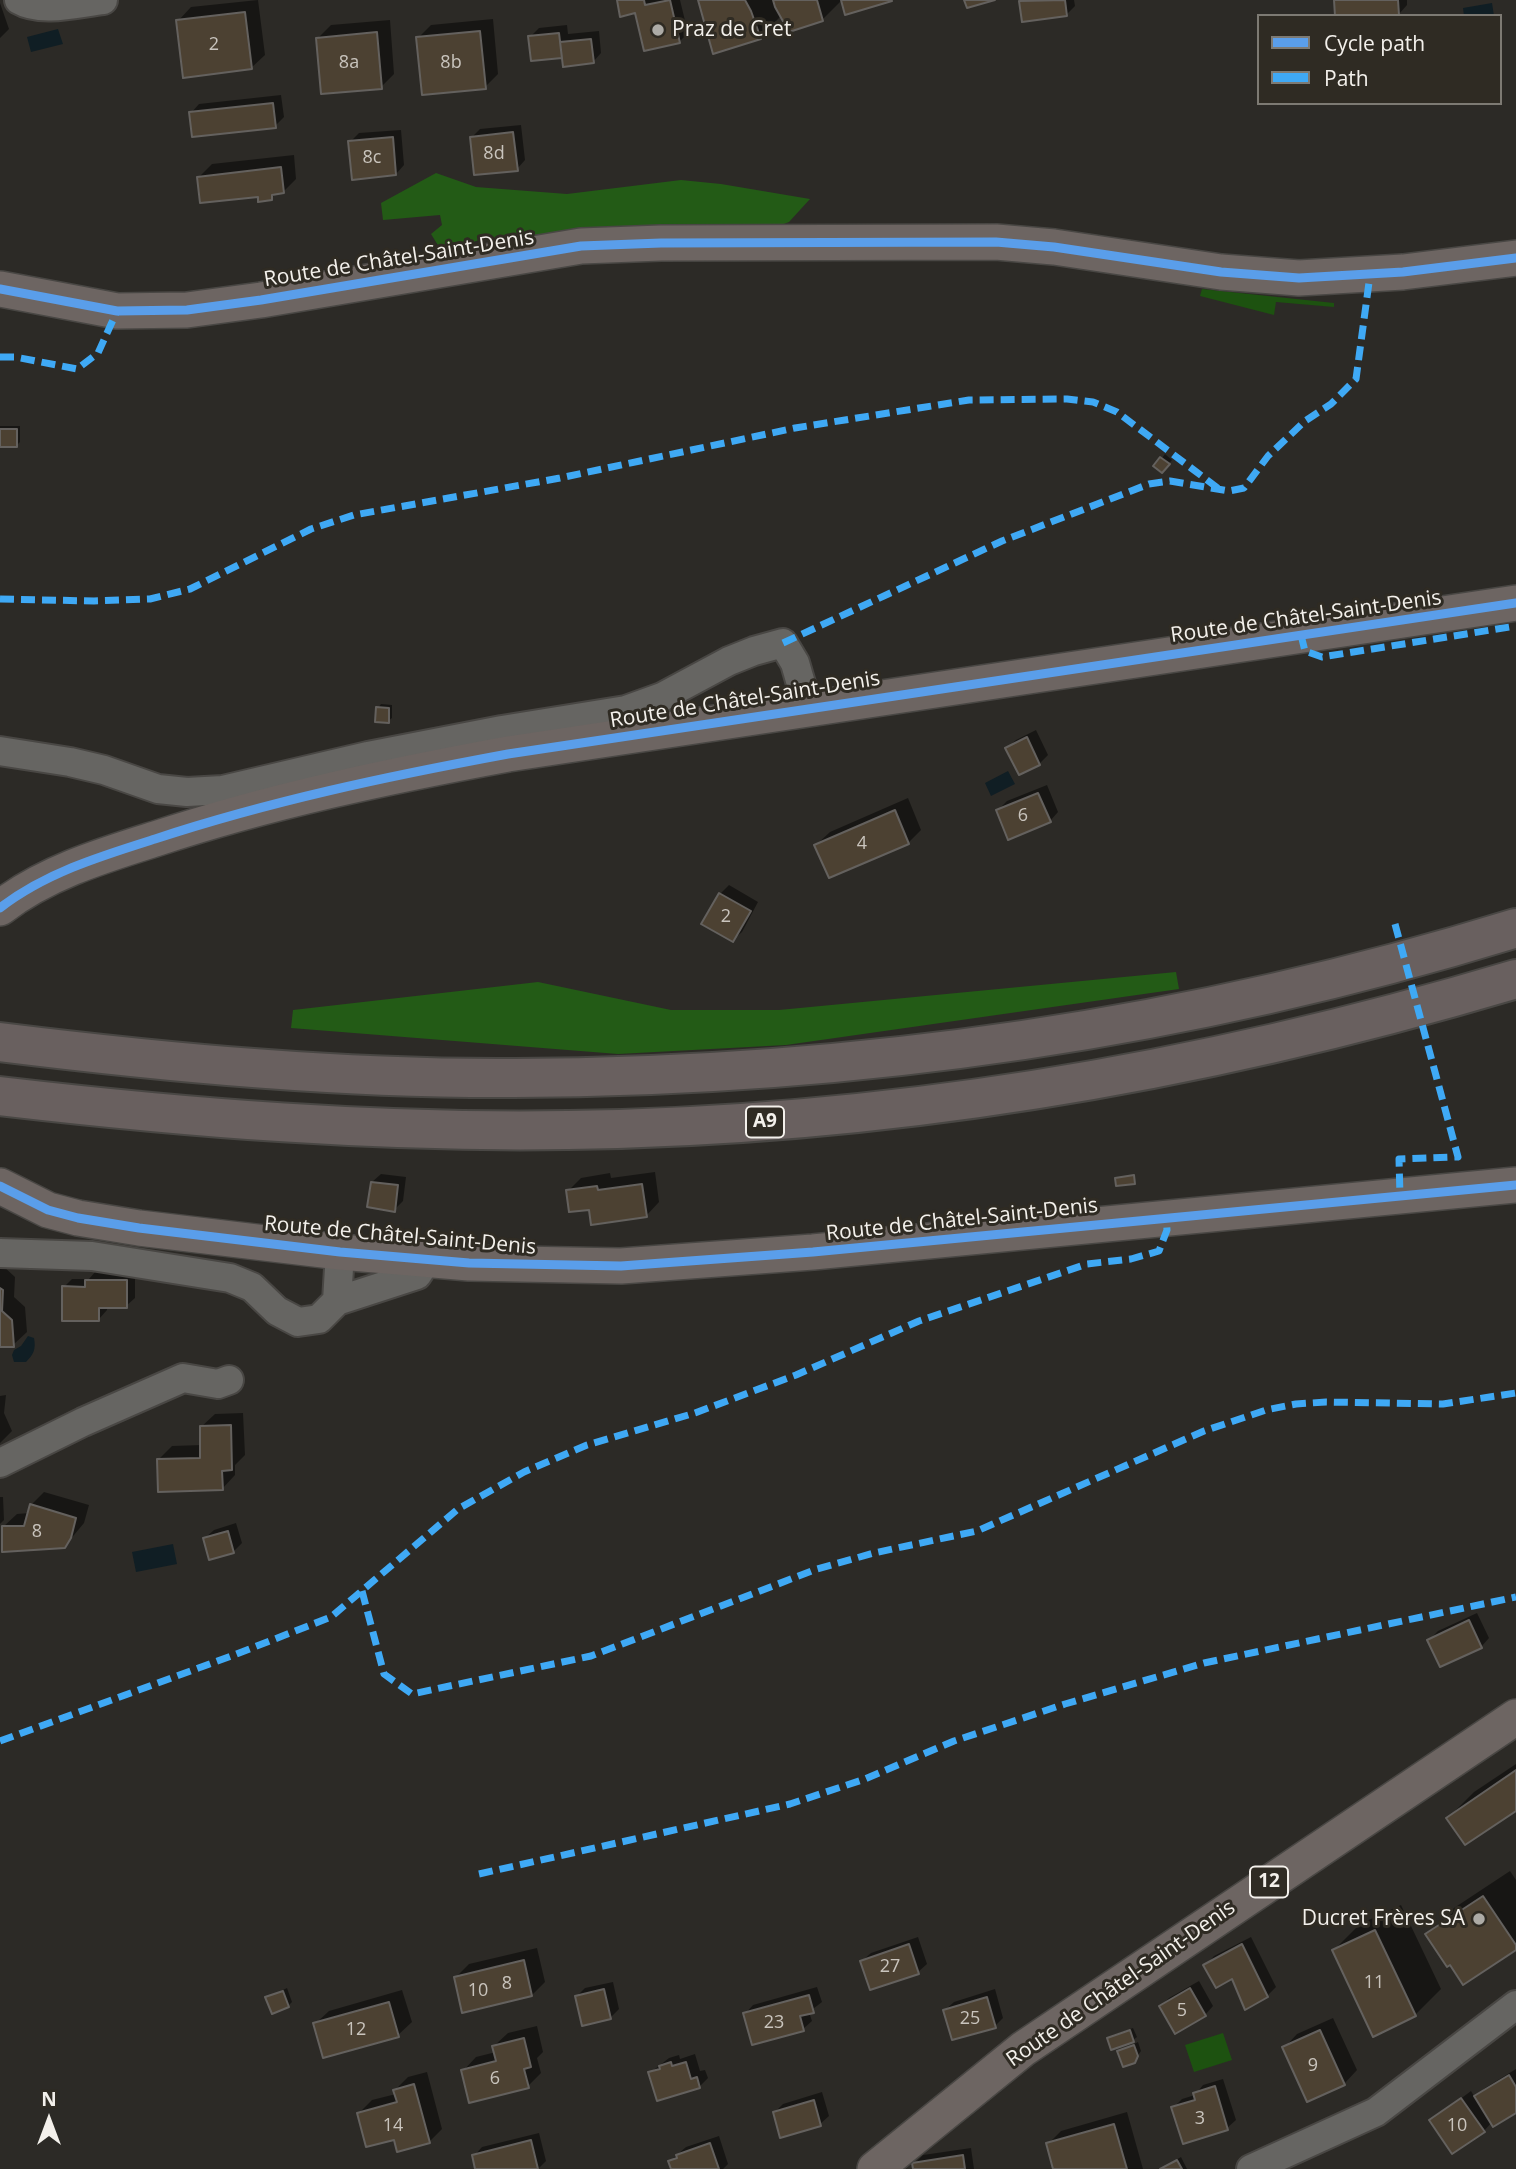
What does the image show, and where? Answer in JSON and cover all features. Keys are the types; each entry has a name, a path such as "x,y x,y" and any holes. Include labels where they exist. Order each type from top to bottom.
{"highway":[{"path":"0,1042 164,1059 389,1075 535,1078 755,1070 946,1051 1054,1036 1169,1015 1351,974 1516,928"},
{"name":"A9","path":"0,1096 191,1117 378,1128 573,1130 757,1122 844,1115 967,1100 1149,1070 1318,1033 1516,979"}],"main road":[{"name":"Route de Châtel-Saint-Denis","path":"0,289 19,295 117,311 187,310 582,246 662,243 996,242 1054,247 1221,272 1299,278 1381,274 1516,258"},
{"name":"Route de Châtel-Saint-Denis","path":"0,908 33,886 98,858 180,831 271,804 422,770 508,754 808,708 1516,603"},
{"name":"Route de Châtel-Saint-Denis","path":"0,1186 48,1210 139,1228 469,1264 621,1266 813,1252 1516,1185"},
{"name":"Route de Châtel-Saint-Denis","path":"875,2169 1023,2049 1516,1717"}],"street":[{"path":"19,0 27,5 44,6 103,0"},
{"path":"0,751 70,761 158,789 187,792 222,790 368,756 626,710 663,697 729,661 783,643 795,663 808,708"},
{"path":"0,1252 92,1256 230,1278 252,1287 277,1311 298,1322 319,1319 337,1301 417,1275 426,1260"},
{"path":"337,1301 340,1252"},
{"path":"0,1462 183,1378 218,1384 229,1380"},
{"path":"1251,2169 1376,2112 1516,2005"}],"green space":[{"path":"436,173 476,187 567,194 681,180 810,199 789,222 768,230 709,233 622,226 476,241 444,255 431,234 442,225 440,215 383,220 381,203"},
{"path":"1202,289 1334,303 1334,307 1276,302 1274,315 1200,296"},
{"path":"1176,972 1179,989 786,1045 618,1054 291,1028 293,1010 538,982 671,1010 779,1010"},
{"path":"1223,2033 1232,2060 1194,2072 1185,2045"}],"shaded area":[{"path":"1492,3 1494,14 1464,14 1463,8"},
{"path":"58,29 63,44 31,52 27,37"},
{"path":"1008,771 1015,784 991,796 985,783"},
{"path":"28,1336 34,1338 33,1354 26,1362 14,1362 14,1350 21,1346"},
{"path":"173,1544 177,1564 136,1572 132,1552"}],"building":[{"name":"Praz de Cret","path":"617,0 644,0 645,5 670,0 680,43 644,51 635,13 620,17"},
{"path":"698,0 745,0 761,39 713,54"},
{"path":"773,0 817,0 823,21 789,32"},
{"path":"841,0 891,0 892,1 845,15"},
{"path":"964,0 995,0 967,8"},
{"path":"1065,0 1067,16 1022,22 1019,1"},
{"path":"1334,0 1398,0 1399,14 1335,14"},
{"path":"245,12 252,69 183,78 176,20"},
{"path":"480,31 486,89 422,95 416,37"},
{"path":"377,32 382,89 321,94 316,38"},
{"path":"559,33 562,58 531,61 528,36"},
{"path":"591,39 594,63 563,67 560,42"},
{"path":"273,103 276,128 192,137 189,112"},
{"path":"513,132 518,171 474,175 470,137"},
{"path":"393,137 396,175 352,180 348,141"},
{"path":"281,167 284,193 272,195 272,200 258,202 258,197 200,203 197,177"},
{"path":"0,429 17,429 17,447 0,447"},
{"path":"1160,457 1170,464 1162,473 1153,466"},
{"path":"376,707 389,708 389,723 375,722"},
{"path":"1027,737 1040,765 1019,775 1005,748"},
{"path":"1038,793 1051,822 1008,840 996,810"},
{"path":"895,810 909,844 829,878 814,845"},
{"path":"719,893 751,911 733,942 701,924"},
{"path":"1134,1175 1135,1184 1116,1186 1115,1178"},
{"path":"371,1182 398,1185 395,1212 367,1207"},
{"path":"642,1184 647,1217 591,1225 589,1210 569,1212 566,1190 597,1186 598,1190"},
{"path":"85,1280 127,1280 127,1308 99,1308 99,1321 62,1321 62,1286 85,1287"},
{"path":"0,1288 3,1290 2,1311 12,1320 14,1347 0,1347"},
{"path":"231,1425 232,1470 222,1471 223,1490 158,1492 157,1459 200,1458 200,1426"},
{"path":"30,1504 76,1518 71,1538 65,1548 2,1552 2,1526 24,1526"},
{"path":"228,1531 234,1553 209,1560 203,1538"},
{"path":"1469,1620 1482,1648 1440,1667 1427,1640"},
{"path":"1516,1770 1516,1811 1465,1845 1446,1818"},
{"path":"1483,1896 1516,1945 1516,1950 1463,1985 1425,1934"},
{"path":"1375,1930 1416,2016 1373,2037 1332,1950"},
{"path":"909,1944 919,1974 870,1990 860,1961"},
{"path":"1242,1944 1268,1997 1245,2010 1232,1979 1216,1988 1203,1965"},
{"path":"524,1960 532,1996 462,2013 454,1977"},
{"path":"1190,1988 1206,2016 1175,2034 1159,2006"},
{"path":"604,1989 611,2019 582,2026 575,1996"},
{"path":"283,1991 289,2007 272,2014 265,1997"},
{"path":"809,1995 814,2013 800,2016 804,2031 752,2045 743,2013"},
{"path":"987,1997 996,2028 952,2040 943,2010"},
{"path":"389,2002 399,2037 323,2058 313,2023"},
{"path":"1130,2030 1134,2042 1111,2050 1107,2038"},
{"path":"1320,2030 1345,2085 1307,2102 1282,2047"},
{"path":"524,2038 531,2067 524,2069 529,2088 469,2103 461,2070 496,2061 492,2046"},
{"path":"1134,2045 1138,2056 1135,2063 1123,2067 1117,2051"},
{"path":"671,2062 672,2066 686,2062 691,2079 697,2077 700,2088 657,2101 648,2072"},
{"path":"1509,2075 1516,2087 1516,2113 1493,2127 1474,2096"},
{"path":"414,2084 430,2143 397,2152 394,2140 366,2147 357,2113 397,2102 393,2090"},
{"path":"1215,2086 1228,2130 1183,2144 1171,2107 1195,2100 1193,2093"},
{"path":"1461,2098 1485,2132 1452,2154 1429,2120"},
{"path":"814,2100 821,2126 780,2138 773,2112"},
{"path":"1114,2124 1127,2169 1053,2169 1046,2143"},
{"path":"531,2140 538,2169 475,2169 472,2155"},
{"path":"710,2143 719,2169 671,2169 668,2161 677,2158 676,2155"},
{"path":"963,2155 965,2169 913,2169 912,2163"},
{"path":"1177,2160 1182,2169 1160,2169"}],"marked path":[{"path":"783,643 1002,541 1149,484 1170,481 1229,491 1244,488 1268,456 1305,421 1331,404 1356,379 1370,275"},
{"path":"0,357 15,357 77,369 98,353 117,311"},
{"path":"0,599 150,599 190,589 311,529 354,515 560,478 795,428 969,400 1067,399 1093,402 1117,412 1219,489"},
{"path":"1301,635 1305,651 1322,657 1516,626"},
{"path":"1395,924 1458,1157 1399,1159 1400,1196"},
{"path":"0,1741 331,1617 458,1509 524,1472 587,1445 695,1413 796,1375 919,1321 1087,1264 1131,1259 1159,1251 1167,1230 1166,1217"},
{"path":"362,1591 384,1674 412,1694 591,1656 817,1569 874,1553 977,1531 1204,1431 1266,1410 1326,1402 1443,1404 1516,1393"},
{"path":"479,1874 790,1804 865,1779 954,1741 1065,1704 1204,1663 1516,1597"}],"cycle path":[{"path":"0,289 117,311 187,310 581,246 661,243 996,242 1054,247 1221,272 1299,278 1403,272 1516,258"},
{"path":"0,908 55,875 114,852 242,813 419,771 508,754 1516,603"},
{"path":"0,1186 48,1210 139,1228 340,1252 469,1263 621,1266 813,1252 1516,1185"}],"place":[{"name":"Praz de Cret","path":"658,30"},
{"name":"Ducret Frères SA","path":"1479,1919"}]}
